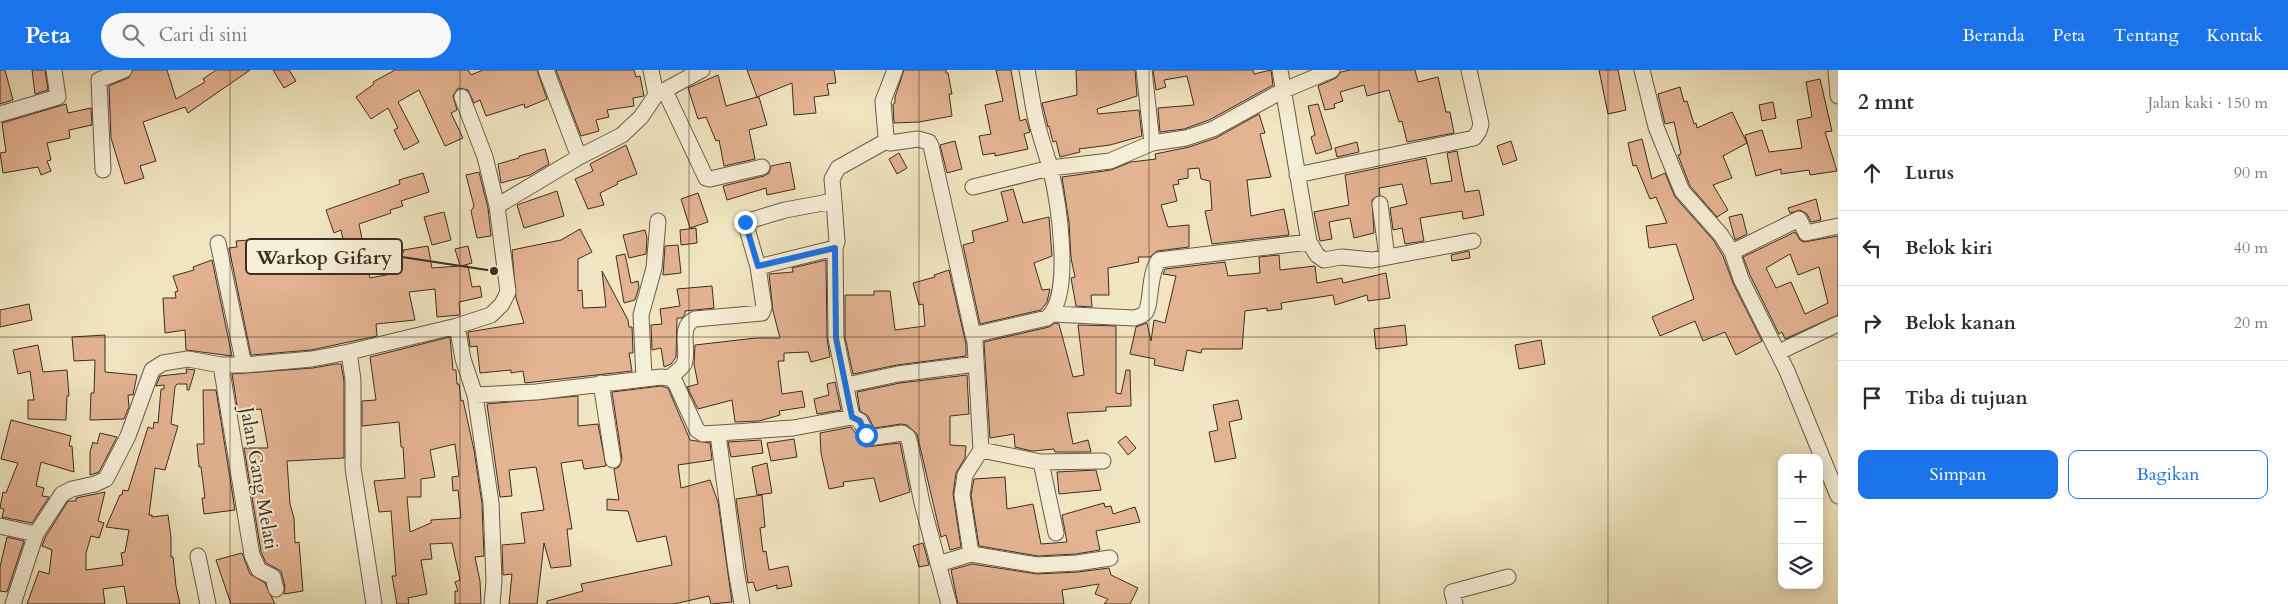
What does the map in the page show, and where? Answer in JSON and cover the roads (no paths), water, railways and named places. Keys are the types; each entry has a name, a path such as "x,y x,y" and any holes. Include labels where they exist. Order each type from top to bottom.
{"street":[{"path":"0,114 58,96 54,70"},
{"path":"103,170 99,80 124,70"},
{"path":"546,70 580,157"},
{"path":"651,70 660,93 706,178 710,179 762,167"},
{"path":"497,206 580,157 622,135 641,118 660,93 702,70"},
{"path":"888,140 883,101 895,70"},
{"path":"973,335 1032,323 1047,318 1053,314 1057,306 1062,248 1050,168 1035,116 1027,70"},
{"path":"1144,70 1152,143"},
{"path":"1280,70 1282,91 1309,242 1317,255 1324,260 1341,257 1372,260 1473,241"},
{"path":"973,187 1050,168 1110,161 1152,143 1186,138 1213,129 1282,91 1332,70"},
{"path":"1298,175 1474,138 1481,124 1469,70"},
{"path":"1642,70 1656,128 1682,191 1721,235 1732,252 1741,279 1779,352 1838,496"},
{"path":"1836,70 1838,96"},
{"path":"13,604 36,534 62,494 72,489 95,484 106,479 128,436 152,370 163,363 188,359 221,365 244,365 312,359 457,326 491,315 502,304 508,292 497,206 484,157 462,97"},
{"path":"852,417 836,338 835,248 837,242 832,180 838,168 888,140"},
{"path":"888,140 890,143 924,140 929,142 931,146 973,335 981,450 969,466 962,484 971,554"},
{"path":"669,378 683,366 685,358 685,332 690,321 762,313 764,307 758,266 744,225 746,221 785,210 834,202"},
{"path":"1380,204 1387,257"},
{"path":"1732,252 1799,219 1807,233 1838,226"},
{"path":"644,378 641,315 654,268 658,221"},
{"path":"1053,314 1134,318 1144,314 1147,310 1150,283 1159,260 1309,242"},
{"path":"218,243 244,365"},
{"path":"758,266 835,248"},
{"path":"1779,352 1838,324"},
{"path":"457,326 463,359 475,395 491,503 494,581 492,604"},
{"path":"349,352 353,380 353,468 374,604"},
{"path":"846,384 898,374 976,364"},
{"name":"Jalan Gang Melati","path":"221,365 252,555 259,570 272,577 276,589"},
{"path":"475,395 536,392 644,378 669,378 675,382 697,430 703,434 793,428 852,417 860,421 869,438 902,433 908,437 949,604"},
{"path":"601,383 613,460"},
{"path":"718,434 742,604"},
{"path":"981,450 1041,462 1103,460"},
{"path":"1041,462 1056,533"},
{"path":"0,526 36,534"},
{"path":"938,564 971,554 1038,564 1110,558"},
{"path":"198,556 208,604"},
{"path":"1455,604 1452,592 1508,577"}],"place":[{"name":"Warkop Gifary","path":"494,271"}]}
